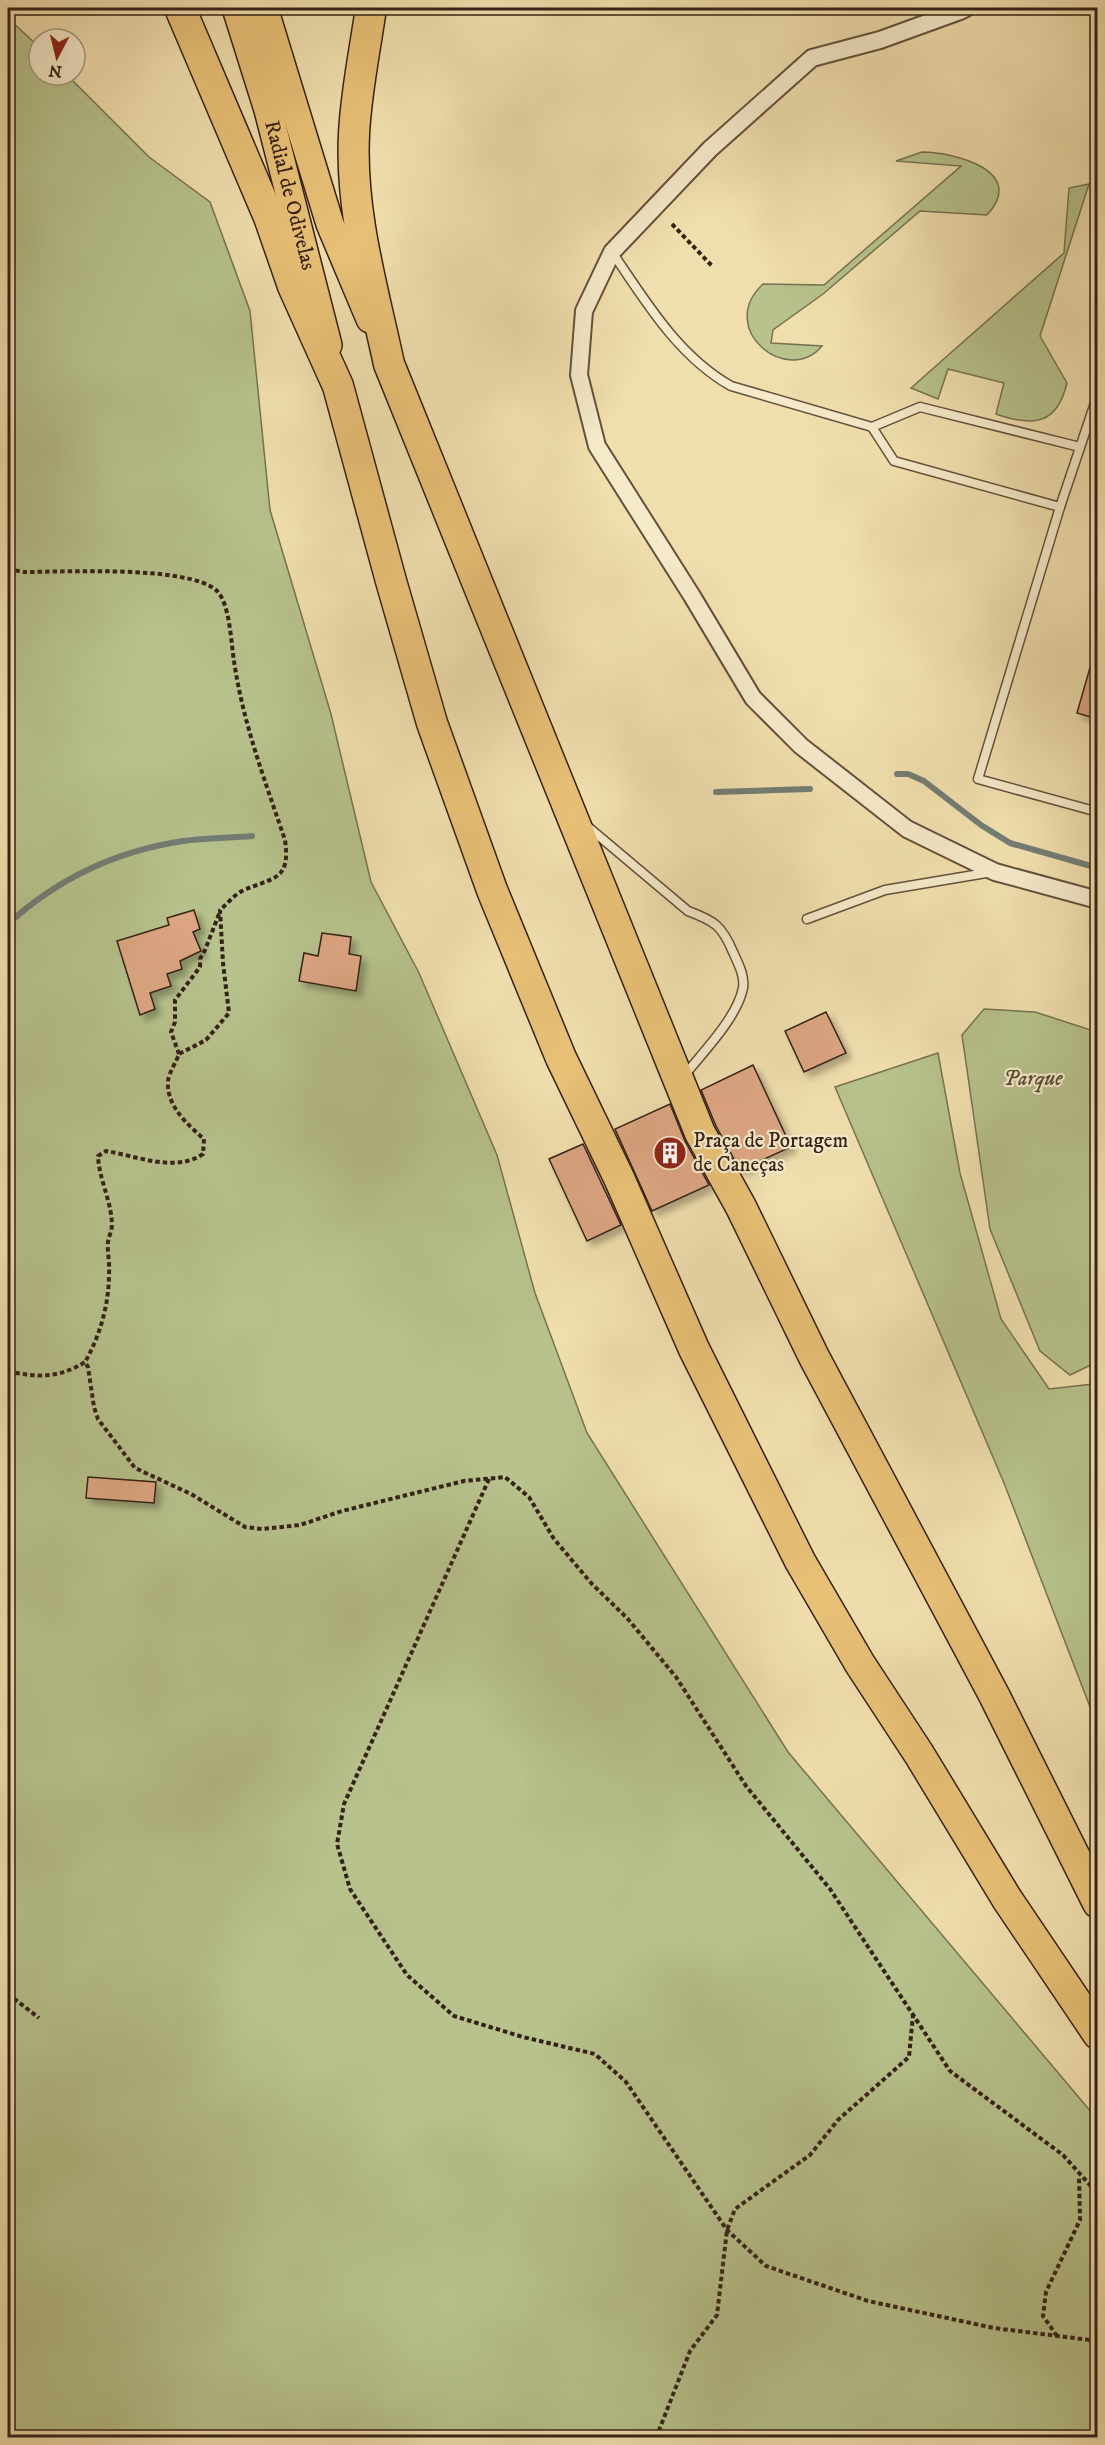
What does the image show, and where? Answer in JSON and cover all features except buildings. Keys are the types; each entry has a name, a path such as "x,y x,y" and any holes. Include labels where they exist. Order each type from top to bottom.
{"highway":[{"path":"180,8 269,217 293,286 338,386 411,656 462,809 496,901 557,1048 619,1178 694,1349 776,1516 842,1633 919,1754 1006,1899 1098,2034"},
{"name":"Radial de Odivelas","path":"236,8 268,110 338,386"},
{"name":"Radial de Odivelas","path":"264,8 330,224 389,364"},
{"path":"371,8 357,96 354,179 361,233 389,364 700,1133 741,1207 820,1368 994,1695 1098,1903"}],"street":[{"path":"921,26 942,8"},
{"path":"966,8 921,26 812,58 710,149 612,252 584,311 579,375 597,446 692,596 753,698 801,746 907,829 995,872 1098,900"}],"lane":[{"path":"612,252 665,329 711,375 731,386 872,427 920,407 1080,447"},
{"path":"1098,394 1060,507 978,779 1098,812"},
{"path":"872,427 894,461 1060,507"},
{"path":"570,812 688,911 708,918 722,928 741,969 743,987 734,1012 680,1081"},
{"path":"807,919 885,890 995,872"}],"path":[{"path":"672,224 713,267"},
{"path":"8,569 24,572 163,575 184,578 217,591 226,612 237,680 252,743 285,840 287,854 283,869 272,882 240,892 220,910 200,958 200,967 175,1000 175,1022 171,1032 179,1054"},
{"path":"8,1371 19,1374 57,1375 70,1372 85,1362 93,1349 103,1321 110,1276 108,1242 112,1224 105,1188 98,1170 98,1156 106,1151 162,1162 192,1162 203,1154 204,1140 181,1119 172,1100 168,1081 179,1054 206,1040 228,1012 220,910"},
{"path":"85,1362 88,1367 98,1419 135,1468 191,1494 245,1527 262,1529 300,1525 342,1511 464,1481 505,1477 529,1497 554,1539 592,1584 627,1618 676,1677 746,1786 830,1889 950,2071 1063,2156 1098,2194"},
{"path":"489,1478 344,1804 337,1844 350,1889 406,1975 454,2016 523,2037 595,2054 626,2082 727,2230 766,2266 868,2301 994,2328 1098,2341"},
{"path":"8,1994 39,2018"},
{"path":"656,2438 690,2351 717,2315 727,2230 735,2209 810,2155 838,2120 909,2057 914,2014"},
{"path":"1057,2336 1043,2316 1046,2292 1080,2220 1079,2174"}],"green space":[{"path":"8,18 27,36 27,87 79,87 149,157 210,202 250,311 270,510 331,714 371,882 419,973 497,1155 535,1293 587,1433 788,1752 1097,2119 1097,2437 8,2437"},
{"path":"922,152 967,160 982,167 993,176 999,187 997,200 987,215 920,211 823,294 773,330 771,343 822,346 808,357 792,360 776,356 762,347 752,334 747,318 750,301 763,284 824,285 961,166 896,161"},
{"path":"1089,184 1040,336 1067,383 1057,407 1050,415 1032,421 1021,421 996,414 1004,383 948,369 938,399 911,388 1064,253 1069,188"},
{"name":"Parque","path":"984,1009 1035,1012 1097,1032 1097,1362 1070,1375 1040,1351 990,1229 962,1035"},
{"path":"938,1053 960,1173 1001,1319 1049,1389 1093,1384 1097,1381 1097,1725 1004,1483 835,1087"}],"waterway":[{"path":"897,774 908,774 924,781 981,825 1010,843 1098,868"},
{"path":"716,792 810,789"},
{"path":"8,924 47,893 89,869 112,860 183,841 252,836"}],"place":[{"name":"Praça de Portagem de Caneças","path":"670,1153"}]}
